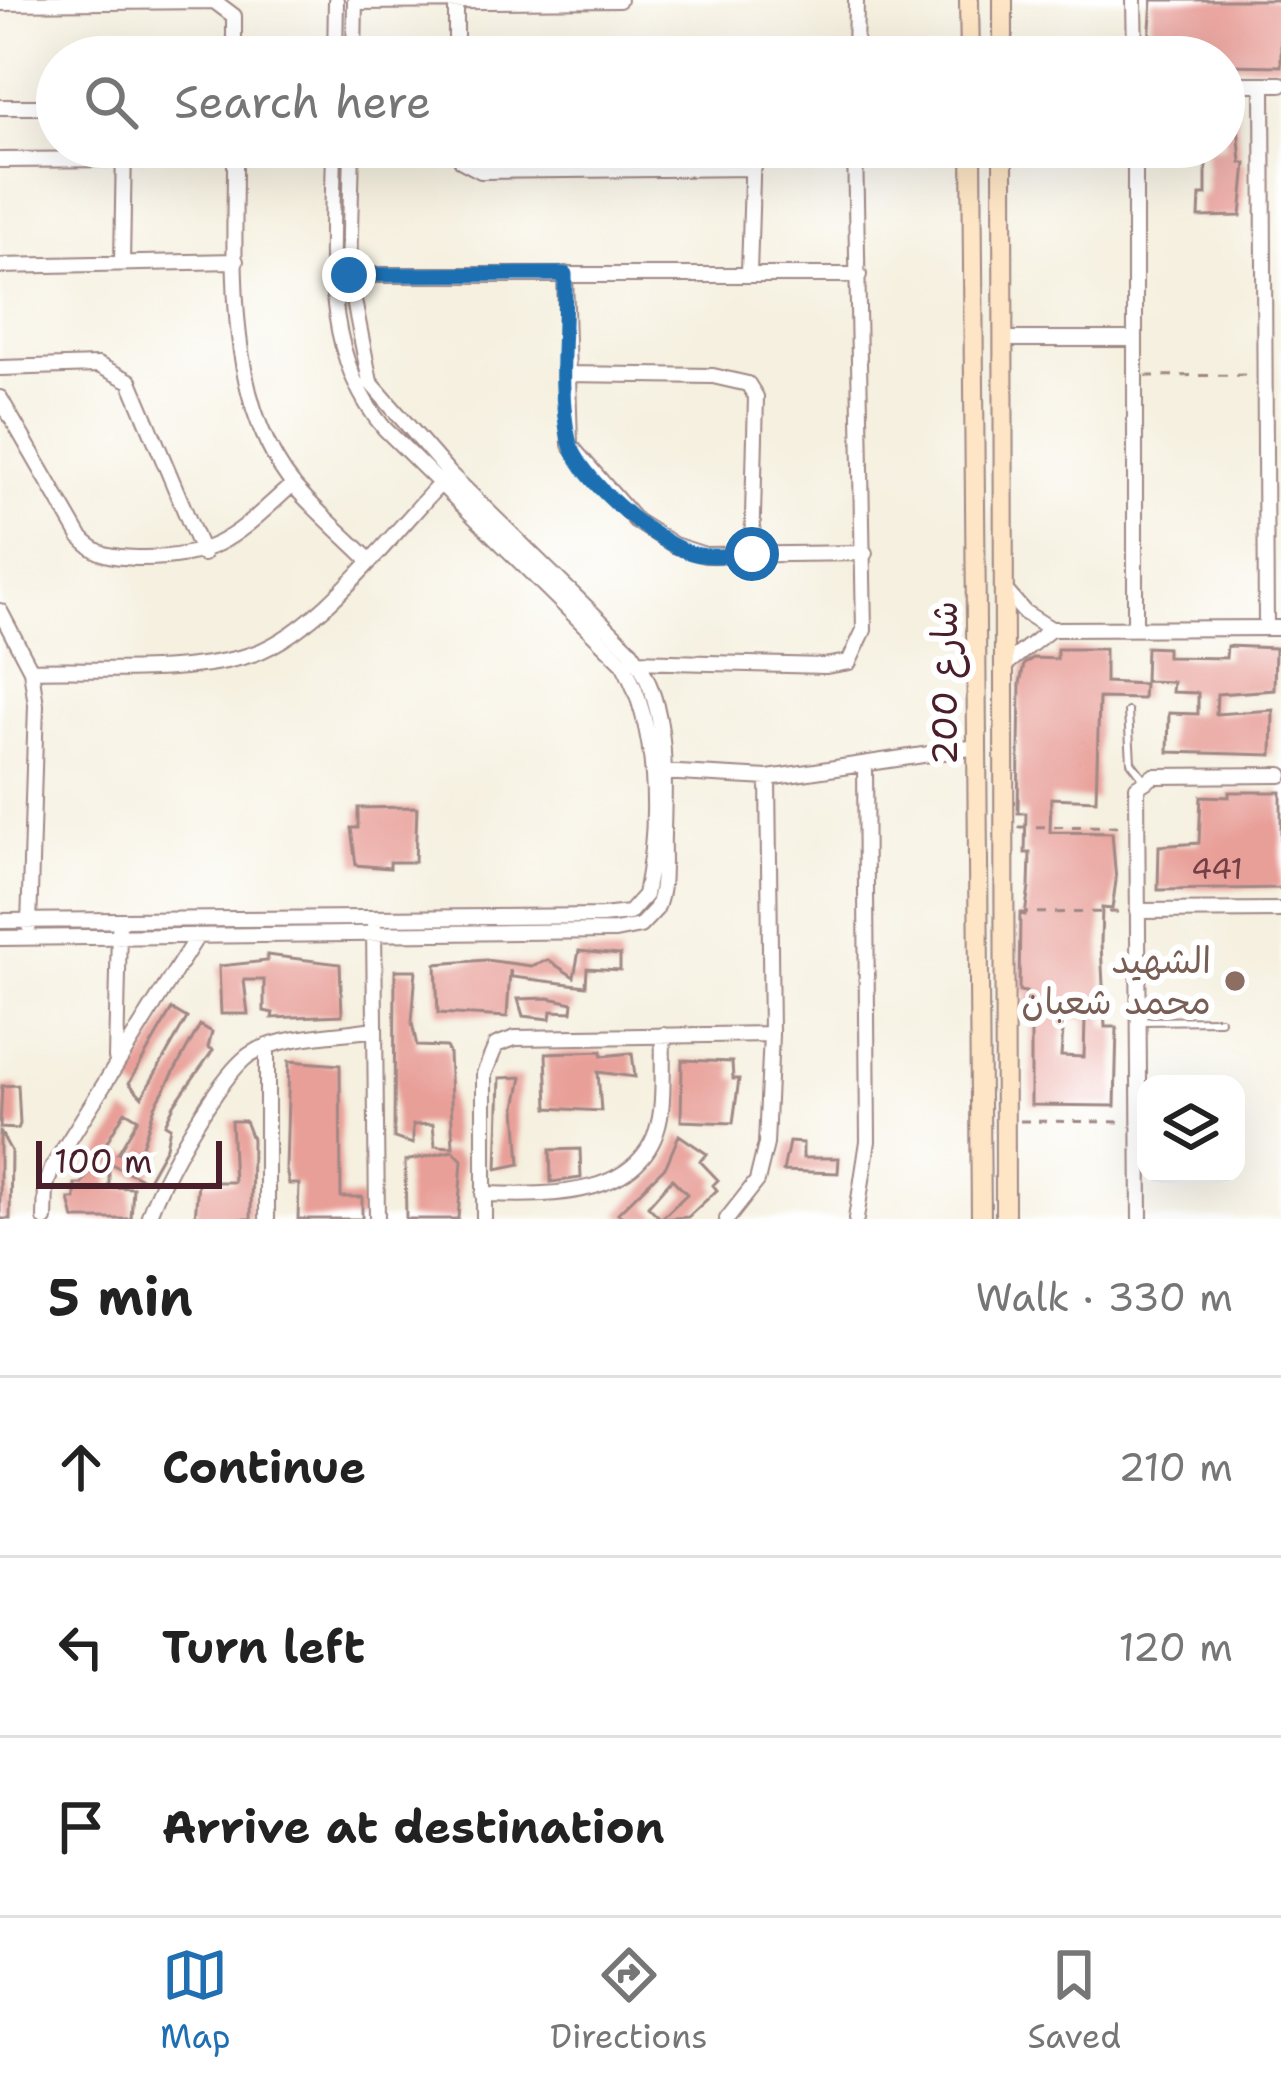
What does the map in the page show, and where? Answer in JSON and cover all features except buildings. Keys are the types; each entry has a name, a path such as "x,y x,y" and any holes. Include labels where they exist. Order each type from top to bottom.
{"street":[{"path":"335,36 336,0"},
{"path":"354,36 355,1 619,0"},
{"path":"855,36 856,0"},
{"path":"969,0 970,36"},
{"path":"1003,0 1003,36"},
{"path":"1135,0 1135,36"},
{"path":"0,3 214,1 234,16 234,36"},
{"path":"456,2 456,36"},
{"path":"1245,84 1281,84"},
{"path":"1004,589 1024,612 1051,629 1273,628 1264,375 1263,84"},
{"path":"0,107 36,107"},
{"path":"0,160 36,158"},
{"path":"122,262 124,168"},
{"path":"235,168 236,261 249,385 257,415 293,484 368,558"},
{"path":"0,921 119,919 374,928 640,926 660,900 656,702 630,662 444,480 370,382 341,275 335,168"},
{"path":"341,275 350,168"},
{"path":"475,168 754,168 748,273"},
{"path":"630,662 825,666 849,662 864,630 856,168"},
{"name":"شارع 200","path":"972,168 981,1219"},
{"name":"شارع 200","path":"1003,168 1006,1219"},
{"path":"1135,168 1135,628"},
{"path":"1264,256 1281,256"},
{"path":"0,266 236,261"},
{"path":"565,274 570,445 636,520 689,552 865,553"},
{"path":"341,275 859,275"},
{"path":"1004,339 1135,339"},
{"path":"0,368 98,365 130,381 203,554"},
{"path":"566,374 713,376 748,384 756,397 752,554"},
{"path":"0,398 93,551 109,557 203,554 226,541 293,484"},
{"path":"31,670 179,665 244,657 298,628 444,480"},
{"path":"977,504 1004,503"},
{"path":"0,611 31,670 36,705 28,937"},
{"path":"1004,666 1051,629"},
{"path":"658,772 768,778 977,747"},
{"path":"856,1219 868,1141 865,765"},
{"path":"1138,1075 1136,793 1144,779 1281,775"},
{"path":"727,1219 757,1181 762,1164 771,1034 768,778"},
{"path":"978,890 1005,888"},
{"path":"1137,911 1281,910"},
{"path":"116,1063 119,919"},
{"path":"0,938 196,938 374,928"},
{"path":"374,928 377,1219"},
{"path":"45,1219 48,1177 196,938"},
{"path":"148,1219 160,1190 232,1070 267,1046 375,1029"},
{"path":"484,1194 565,1196 588,1191 629,1168 650,1142 662,1112 663,1034"},
{"path":"484,1219 484,1074 496,1045 515,1038 771,1034"},
{"path":"267,1046 267,1219"},
{"path":"1139,1183 1140,1219"}],"lane":[{"path":"1128,712 1131,762 1144,779"},
{"path":"1138,1021 1220,1020"}],"path":[{"path":"1135,376 1264,375"},
{"path":"1004,827 1136,826"},
{"path":"1005,913 1137,911"},
{"path":"1005,1121 1137,1122"}],"place":[{"name":"الشهيد محمد شعبان","path":"1235,981"}],"route":[{"path":"349,275 565,274 565,410 570,445 580,462 655,535 689,552 752,554"}]}
